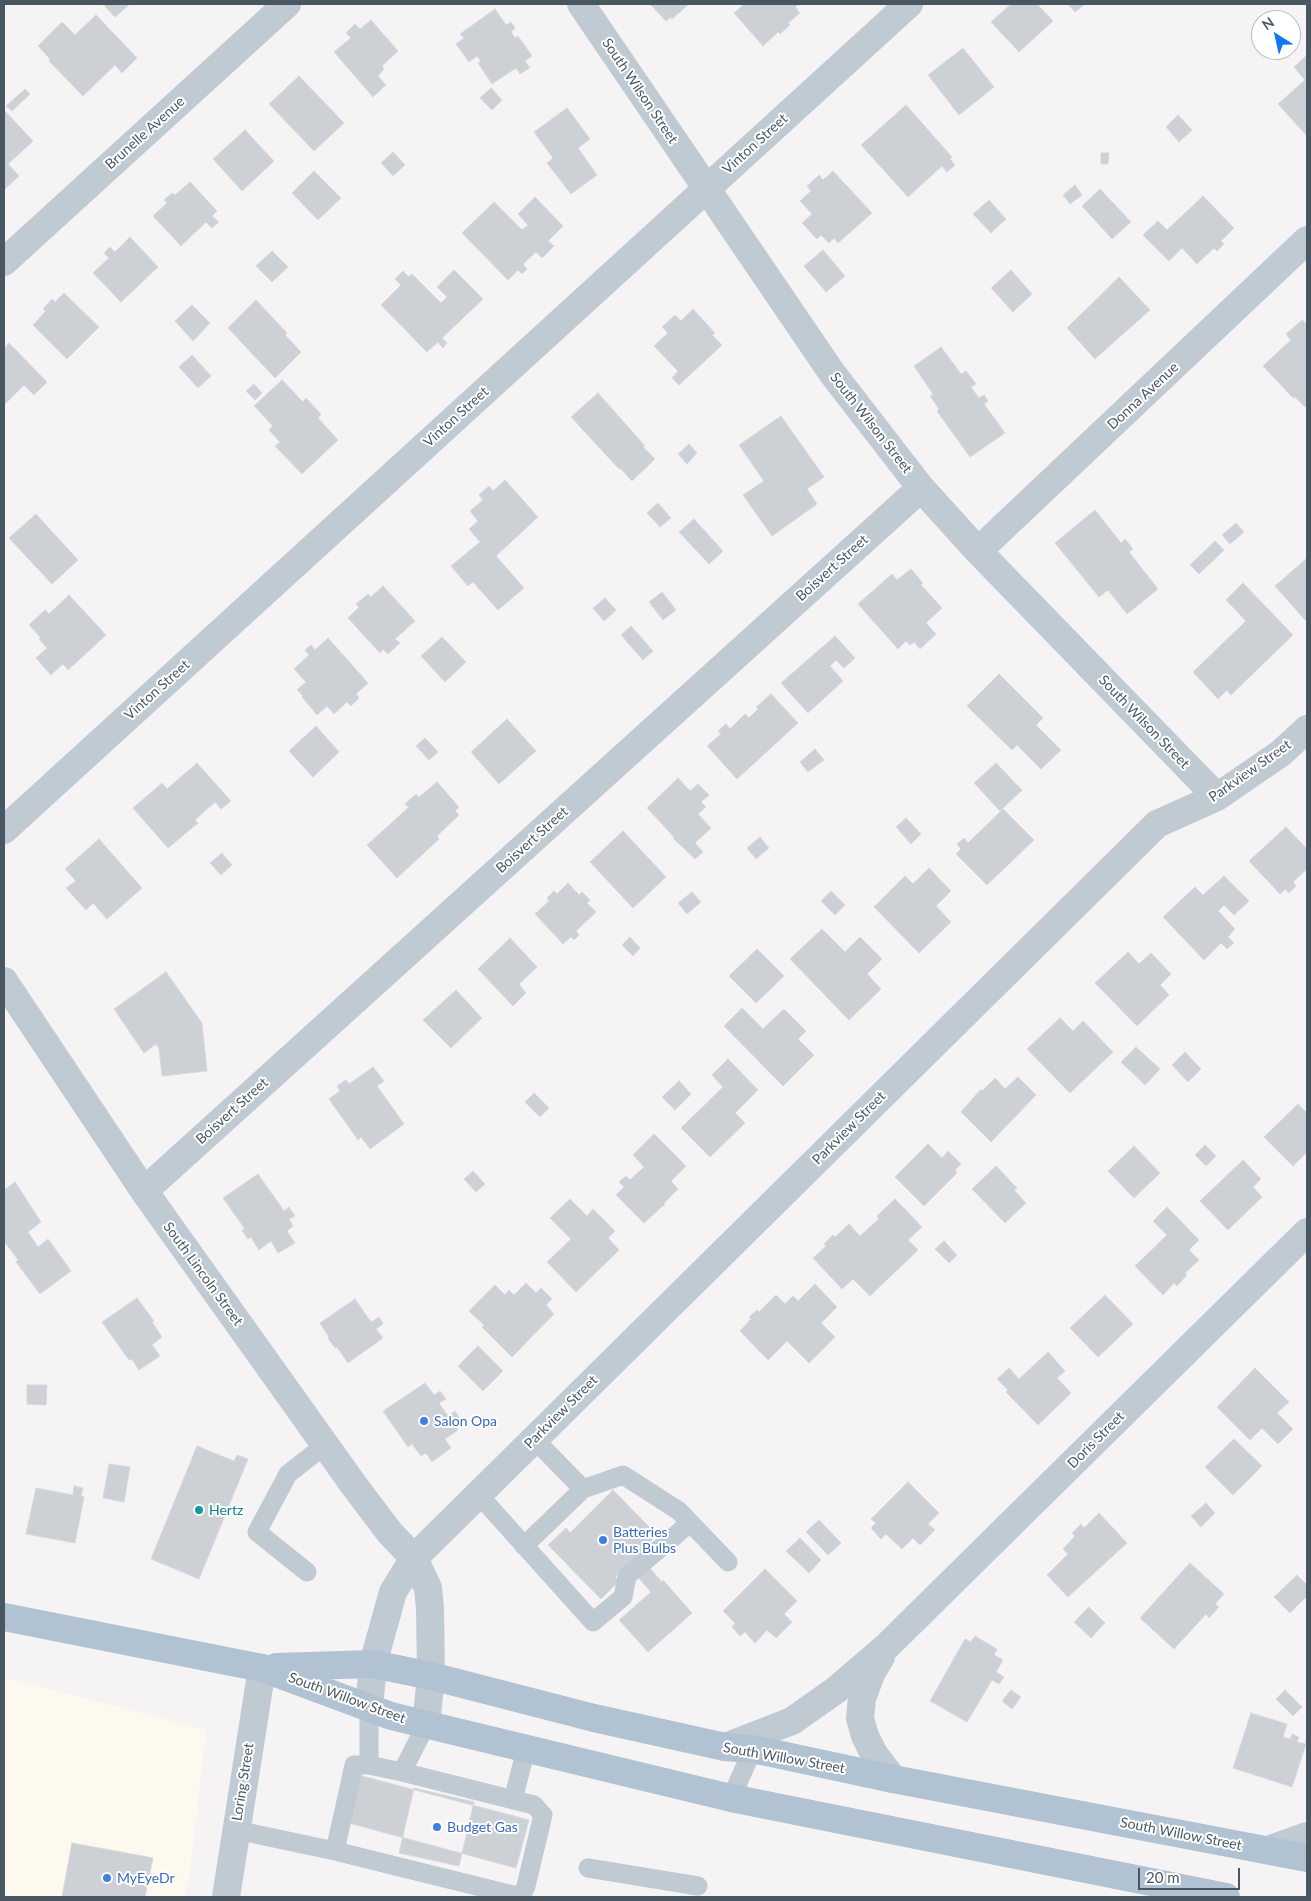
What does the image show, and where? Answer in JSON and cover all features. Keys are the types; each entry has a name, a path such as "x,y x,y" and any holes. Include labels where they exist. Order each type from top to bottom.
{"main road":[{"name":"South Willow Street","path":"4,1617 262,1668 390,1716 731,1798 1223,1897"},
{"name":"South Willow Street","path":"262,1668 373,1664 431,1676 594,1718 725,1747 753,1749 893,1779 1307,1858"}],"street":[{"name":"Brunelle Avenue","path":"4,262 287,4"},
{"name":"South Wilson Street","path":"582,4 832,373 920,488 978,551 1217,797"},
{"name":"Vinton Street","path":"4,830 909,4"},
{"name":"Donna Avenue","path":"978,551 1307,240"},
{"name":"Boisvert Street","path":"144,1191 920,488"},
{"name":"Parkview Street","path":"414,1558 1156,824 1217,797 1281,753 1307,729"},
{"name":"South Lincoln Street","path":"4,981 144,1191 325,1445 390,1533 414,1558 428,1588 430,1609 431,1676 426,1725"},
{"name":"Doris Street","path":"725,1747 792,1721 829,1695 885,1648 1307,1232"},
{"path":"369,1707 373,1664 393,1592 414,1558"},
{"name":"Doris Street","path":"885,1648 862,1698 860,1718 865,1736 874,1754 893,1779"},
{"name":"Loring Street","path":"226,1897 262,1668"},
{"path":"1268,1850 1307,1836"}],"lane":[{"path":"534,1438 583,1489"},
{"path":"307,1572 257,1532 288,1474 325,1445"},
{"path":"524,1546 583,1489 624,1475 679,1511 728,1562"},
{"path":"478,1494 593,1622 623,1597 627,1576 690,1522"},
{"path":"369,1707 369,1765"},
{"path":"402,1772 426,1725"},
{"path":"513,1800 526,1749"},
{"path":"731,1798 753,1749"},
{"path":"236,1830 335,1851 521,1897 526,1886 543,1815 534,1805 402,1772 369,1765 354,1765 335,1851"},
{"path":"588,1868 698,1886"}],"shaded area":[{"path":"4,1677 206,1730 189,1880 184,1897 4,1897"}],"building":[{"path":"103,4 130,4 115,17"},
{"path":"650,4 689,4 672,19 671,17 666,21"},
{"path":"742,4 799,4 795,7 800,13 788,23 790,25 780,34 778,32 763,46 734,13"},
{"path":"1011,4 1037,4 1053,21 1019,52 991,22"},
{"path":"1068,4 1085,4 1075,12"},
{"path":"495,9 506,25 511,22 515,28 511,32 515,38 518,36 532,56 525,61 530,68 520,74 516,68 492,84 478,63 481,61 477,56 469,62 456,44 464,38 460,34"},
{"path":"96,15 137,58 122,73 115,65 83,96 49,61 50,59 38,46 62,22 75,35"},
{"path":"371,20 398,51 382,66 384,69 378,76 386,85 373,97 334,52 351,38 346,33 355,24 360,29"},
{"path":"963,48 994,87 959,115 928,75"},
{"path":"1307,55 1307,136 1278,104 1305,80 1294,67"},
{"path":"299,76 344,123 314,151 269,104"},
{"path":"491,88 502,100 492,110 480,98"},
{"path":"25,89 30,94 12,111 6,106"},
{"path":"906,105 952,157 950,159 955,165 947,172 942,166 908,197 861,145"},
{"path":"567,108 590,139 578,148 597,175 571,194 547,163 553,158 534,132"},
{"path":"4,110 33,141 8,164 19,176 4,190"},
{"path":"1178,115 1192,130 1179,142 1166,127"},
{"path":"245,130 274,161 242,191 213,159"},
{"path":"393,152 405,165 393,176 381,163"},
{"path":"1101,153 1109,153 1108,164 1101,164"},
{"path":"314,171 341,198 318,220 292,193"},
{"path":"833,171 872,213 838,243 834,238 829,243 821,235 817,239 802,223 812,214 800,201 811,191 807,186 819,175 823,180"},
{"path":"190,182 217,211 212,216 219,222 212,228 206,222 181,246 153,216 167,203 164,200 172,193 175,195"},
{"path":"1075,185 1082,195 1070,204 1063,195"},
{"path":"1100,189 1131,222 1112,239 1082,206"},
{"path":"1203,196 1234,228 1221,241 1224,244 1217,251 1214,248 1197,264 1182,248 1169,261 1143,235 1158,221 1167,230"},
{"path":"535,197 563,226 548,241 554,246 542,258 536,252 523,264 527,269 522,274 518,270 508,280 462,233 494,202 522,230 528,225 518,214"},
{"path":"989,200 1006,219 991,233 973,214"},
{"path":"130,237 158,267 121,302 93,273 109,258 104,253 110,247 115,252"},
{"path":"823,250 845,276 826,292 804,266"},
{"path":"272,251 288,267 272,282 256,266"},
{"path":"454,270 483,299 442,338 447,343 443,348 438,342 427,352 381,305 401,285 395,279 403,271 409,277 412,274 441,303 447,297 437,287"},
{"path":"1011,270 1032,294 1013,312 991,288"},
{"path":"1119,277 1150,310 1095,359 1067,328"},
{"path":"64,293 99,327 67,359 33,325 46,311 43,309 52,299 55,302"},
{"path":"256,300 287,333 285,335 301,352 275,378 228,328"},
{"path":"192,305 210,323 193,341 175,321"},
{"path":"693,309 715,333 712,335 722,345 679,385 672,378 678,371 654,346 668,333 662,327 675,315 681,321"},
{"path":"1302,320 1307,324 1307,405 1305,407 1295,397 1293,398 1263,366 1291,340 1286,334"},
{"path":"9,343 47,382 34,395 24,385 4,405 4,349"},
{"path":"941,347 961,374 966,371 976,384 971,387 979,398 984,395 988,401 984,404 1005,433 970,457 937,411 939,409 930,396 933,394 914,366"},
{"path":"192,355 211,376 198,388 179,367"},
{"path":"282,380 303,402 306,398 321,414 318,418 338,440 302,474 275,446 280,442 269,430 273,426 254,406"},
{"path":"254,384 262,393 255,400 246,391"},
{"path":"598,393 655,459 632,481 571,417"},
{"path":"781,416 824,477 807,489 817,504 772,536 743,495 764,481 739,445"},
{"path":"689,444 697,453 687,464 678,454"},
{"path":"505,480 538,517 496,556 524,588 498,610 473,582 468,586 451,566 480,542 469,529 478,521 470,511 483,500 479,495 489,486 493,491"},
{"path":"658,503 671,518 660,527 647,513"},
{"path":"1095,510 1121,543 1125,539 1133,549 1129,552 1158,589 1127,614 1108,590 1099,597 1055,543"},
{"path":"36,514 78,560 52,584 9,538"},
{"path":"694,519 723,551 709,564 679,532"},
{"path":"1236,523 1244,532 1230,544 1222,535"},
{"path":"1215,541 1224,550 1199,574 1190,565"},
{"path":"1307,558 1307,617 1305,620 1275,586"},
{"path":"911,569 923,583 921,585 942,608 926,623 936,634 920,649 914,642 910,645 906,641 898,649 858,604 892,574 897,580"},
{"path":"1243,583 1293,635 1231,695 1227,690 1218,699 1193,672 1246,621 1226,600"},
{"path":"383,586 415,621 395,639 400,643 388,654 383,649 380,653 348,618 359,607 356,604 368,594 371,597"},
{"path":"662,592 676,610 663,620 649,602"},
{"path":"69,595 106,635 68,670 63,664 51,675 36,658 47,648 29,625 45,610 49,614"},
{"path":"605,598 616,610 604,621 593,608"},
{"path":"631,626 653,651 643,660 621,635"},
{"path":"835,636 855,658 844,668 836,660 830,666 843,681 808,713 781,683"},
{"path":"442,637 466,662 445,682 421,656"},
{"path":"328,638 368,683 356,694 359,698 351,706 347,702 334,714 327,706 317,715 297,690 306,682 294,669 309,655 305,650 311,645 315,650"},
{"path":"999,674 1043,718 1036,725 1061,750 1041,769 1017,745 1012,750 967,706"},
{"path":"771,694 798,723 737,779 707,746 721,734 718,731 726,724 730,729 745,714 749,718 758,709 756,707"},
{"path":"507,719 536,751 499,784 471,752"},
{"path":"316,726 339,752 313,777 289,751"},
{"path":"425,738 438,752 429,760 416,746"},
{"path":"815,749 824,760 808,772 800,762"},
{"path":"197,763 231,801 221,809 215,802 195,820 198,823 168,848 133,808 162,783 167,789"},
{"path":"996,763 1022,790 1000,811 974,783"},
{"path":"678,778 690,791 698,784 709,795 701,802 706,807 698,814 711,828 695,843 703,852 695,859 673,838 647,808"},
{"path":"437,782 459,807 455,811 459,815 437,836 439,839 397,878 367,845 409,807 405,804 416,794 419,797"},
{"path":"1003,809 1034,840 987,885 956,854 961,849 957,844 964,838 968,843"},
{"path":"906,818 921,834 911,844 896,827"},
{"path":"1286,827 1307,849 1307,869 1293,882 1296,886 1289,893 1285,889 1280,894 1249,861"},
{"path":"623,831 666,877 633,908 590,862"},
{"path":"760,837 769,848 756,859 747,848"},
{"path":"99,839 142,888 107,919 93,903 86,910 66,888 76,881 65,869"},
{"path":"222,853 232,865 221,875 210,863"},
{"path":"929,868 951,891 936,906 951,922 919,953 874,907 905,876 913,884"},
{"path":"1224,876 1249,901 1234,915 1224,905 1218,911 1235,929 1228,937 1234,943 1227,949 1221,943 1204,960 1163,917 1195,887 1203,895"},
{"path":"568,883 579,895 582,892 590,900 587,903 596,912 576,931 579,935 574,940 571,937 563,944 535,914 549,901 547,898 554,891 557,894"},
{"path":"831,891 845,905 835,915 821,901"},
{"path":"692,892 701,902 687,914 678,903"},
{"path":"822,929 845,952 860,937 882,959 867,974 881,989 849,1020 790,959"},
{"path":"630,937 640,948 633,956 622,945"},
{"path":"510,938 537,967 519,984 526,993 513,1006 478,969"},
{"path":"757,949 784,976 756,1003 729,976"},
{"path":"1128,952 1139,964 1151,953 1171,974 1160,985 1169,995 1137,1026 1095,983"},
{"path":"166,972 202,1023 207,1071 162,1076 159,1049 156,1044 144,1053 114,1009"},
{"path":"456,990 482,1018 451,1048 423,1020"},
{"path":"742,1008 763,1029 784,1009 806,1031 798,1039 814,1055 783,1086 724,1026"},
{"path":"1060,1018 1073,1031 1083,1021 1113,1052 1070,1093 1027,1049"},
{"path":"1136,1047 1160,1069 1145,1085 1121,1062"},
{"path":"1185,1052 1201,1069 1188,1082 1172,1065"},
{"path":"728,1059 758,1090 735,1113 745,1123 710,1157 681,1128 723,1087 712,1075"},
{"path":"373,1067 384,1081 377,1086 404,1124 370,1149 361,1137 358,1140 329,1099 340,1091 337,1086 346,1080 349,1084"},
{"path":"1018,1077 1036,1095 991,1142 961,1112 981,1089 982,1091 995,1078 1005,1089"},
{"path":"679,1081 691,1094 675,1110 662,1097"},
{"path":"534,1093 549,1108 540,1117 525,1102"},
{"path":"1298,1104 1307,1113 1307,1152 1293,1166 1264,1137"},
{"path":"654,1134 686,1166 671,1181 678,1189 644,1223 616,1195 624,1187 619,1182 626,1176 630,1180 644,1167 633,1155"},
{"path":"928,1144 942,1158 948,1151 961,1164 955,1170 957,1173 924,1206 895,1177"},
{"path":"1205,1145 1216,1156 1206,1166 1195,1155"},
{"path":"1134,1146 1160,1173 1134,1198 1108,1171"},
{"path":"1243,1160 1261,1179 1253,1187 1262,1197 1228,1230 1200,1201"},
{"path":"996,1166 1017,1188 1014,1190 1026,1203 1005,1223 972,1189"},
{"path":"473,1171 485,1184 476,1192 464,1179"},
{"path":"258,1174 284,1211 289,1207 295,1216 289,1219 293,1226 287,1231 295,1243 278,1253 271,1241 259,1250 251,1237 248,1239 242,1230 245,1229 223,1198"},
{"path":"15,1182 41,1222 28,1232 38,1247 48,1239 71,1271 40,1294 16,1262 18,1260 4,1241 4,1190"},
{"path":"570,1199 587,1216 593,1209 615,1231 608,1238 619,1250 576,1292 547,1262 571,1239 550,1218"},
{"path":"895,1199 922,1227 908,1240 918,1250 870,1296 853,1279 842,1289 813,1258 826,1246 824,1244 833,1235 835,1237 849,1224 860,1236 879,1219 877,1216"},
{"path":"1167,1207 1199,1240 1189,1250 1199,1260 1185,1273 1187,1275 1177,1286 1174,1283 1163,1295 1135,1266 1167,1235 1153,1221"},
{"path":"944,1241 957,1255 949,1263 935,1249"},
{"path":"526,1283 536,1293 541,1288 552,1299 546,1305 554,1314 512,1357 469,1311 495,1285 505,1295 509,1290 514,1295"},
{"path":"815,1284 837,1307 821,1323 835,1337 809,1363 787,1341 768,1360 740,1331 751,1319 749,1317 757,1310 759,1312 776,1295 785,1304 793,1296 798,1301"},
{"path":"1105,1295 1133,1324 1098,1357 1070,1328"},
{"path":"137,1298 154,1321 152,1322 162,1337 152,1345 160,1356 139,1370 132,1359 129,1360 102,1322"},
{"path":"355,1299 371,1322 379,1317 383,1324 376,1329 383,1338 348,1363 328,1338 320,1323"},
{"path":"478,1346 503,1371 483,1391 458,1366"},
{"path":"1048,1352 1065,1371 1057,1378 1071,1393 1038,1425 1006,1392 1008,1390 997,1379 1009,1368 1019,1379"},
{"path":"1255,1368 1289,1402 1277,1413 1293,1429 1278,1444 1262,1428 1250,1440 1217,1407"},
{"name":"Salon Opa","path":"425,1383 434,1395 440,1391 446,1399 439,1403 448,1416 455,1411 460,1419 453,1424 458,1430 445,1439 451,1448 432,1462 426,1453 421,1456 412,1444 408,1447 383,1411"},
{"path":"27,1385 47,1385 46,1405 27,1404"},
{"path":"1234,1439 1262,1466 1233,1495 1205,1467"},
{"name":"Hertz","path":"197,1446 234,1461 237,1455 248,1459 199,1579 151,1559"},
{"path":"109,1464 130,1467 124,1502 103,1498"},
{"path":"908,1482 939,1513 928,1524 935,1530 920,1545 913,1538 902,1549 886,1534 881,1539 871,1528 876,1523 871,1519"},
{"path":"74,1486 83,1488 81,1496 84,1497 75,1543 26,1534 36,1488 73,1495"},
{"name":"Batteries Plus Bulbs","path":"613,1490 657,1535 615,1577 619,1581 601,1599 548,1545 566,1528 570,1533"},
{"path":"1206,1503 1215,1513 1201,1527 1191,1516"},
{"path":"1099,1513 1127,1543 1068,1597 1047,1575 1068,1554 1063,1549 1075,1536 1072,1533 1081,1524 1084,1528"},
{"path":"819,1520 841,1543 828,1555 806,1532"},
{"path":"800,1538 821,1560 809,1573 786,1551"},
{"path":"1190,1563 1224,1594 1215,1604 1219,1607 1209,1618 1206,1614 1174,1649 1140,1618"},
{"path":"648,1566 692,1613 648,1652 619,1620 651,1592 637,1576"},
{"path":"765,1569 797,1601 784,1614 792,1622 776,1638 767,1630 755,1643 745,1632 740,1636 732,1627 735,1623 723,1611"},
{"path":"1297,1575 1307,1585 1307,1596 1290,1613 1274,1597"},
{"path":"1089,1607 1105,1623 1091,1638 1074,1622"},
{"path":"975,1636 997,1649 994,1655 1003,1660 996,1672 1004,1677 999,1684 992,1680 967,1722 930,1701 965,1639 971,1642"},
{"path":"1011,1690 1021,1697 1012,1709 1002,1701"},
{"path":"1285,1690 1302,1707 1293,1716 1276,1699"},
{"path":"1251,1713 1287,1724 1283,1737 1290,1739 1292,1734 1299,1737 1297,1742 1306,1744 1292,1787 1233,1768"},
{"name":"Budget Gas","path":"358,1775 529,1820 516,1868 345,1822"},
{"name":"Budget Gas","path":"414,1788 474,1802 459,1866 399,1853"},
{"name":"MyEyeDr","path":"72,1843 153,1858 145,1897 62,1897"}],"place":[{"name":"Salon Opa","path":"424,1421"},
{"name":"Hertz","path":"199,1510"},
{"name":"Batteries Plus Bulbs","path":"603,1540"},
{"name":"Budget Gas","path":"437,1827"},
{"name":"MyEyeDr","path":"107,1878"}]}
